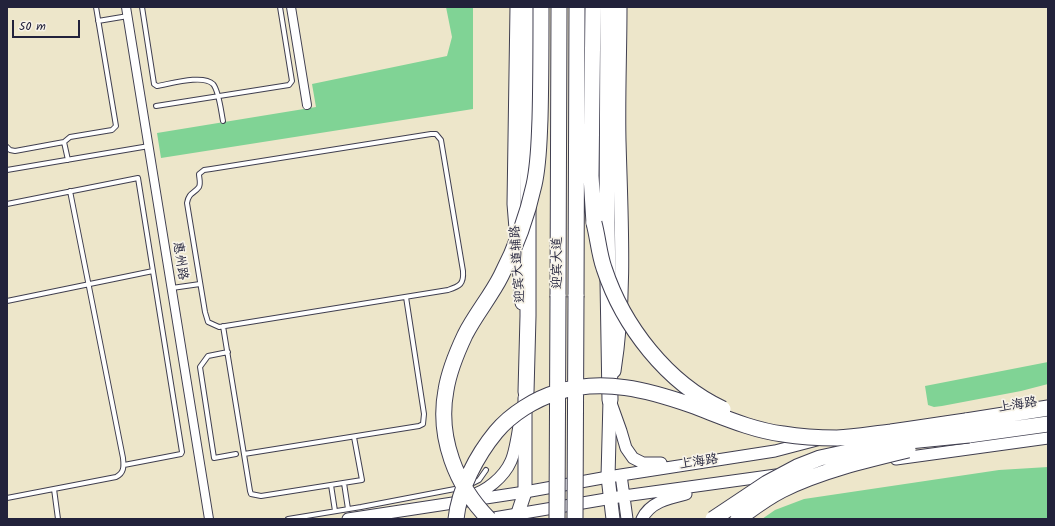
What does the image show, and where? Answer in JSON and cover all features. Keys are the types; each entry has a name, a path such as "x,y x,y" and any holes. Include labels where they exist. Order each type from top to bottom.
{"highway":[{"path":"526,392 528,316 528,7"},
{"path":"489,519 478,508 458,477 448,449 444,418 446,390 455,360 466,335 501,276 523,225 534,185 538,161 541,94 541,7"},
{"name":"迎宾大道","path":"557,519 559,7"},
{"name":"迎宾大道","path":"575,519 577,7"},
{"path":"593,7 591,176 594,223 604,267 611,285 626,317 640,338 658,360 694,393 714,405 759,422 834,434 968,428"},
{"path":"608,7 607,222 610,400"},
{"path":"456,519 457,511 469,473 485,445 503,424 543,396 572,388 613,386 642,390 690,405 733,422 780,434 808,437 859,436 968,428"},
{"name":"上海路","path":"968,428 1048,408"},
{"name":"上海路","path":"968,428 1048,424"},
{"path":"712,519 767,483 798,467 820,458 968,428"},
{"path":"738,519 781,490 816,476 968,428"}],"main road":[{"name":"迎宾大道辅路","path":"517,7 514,204 521,290 526,392 525,492 517,516"},
{"path":"620,7 619,140 622,285 618,344 610,400 614,476 618,497 627,519"},
{"path":"349,516 477,494 489,487 506,470 512,460 526,392"},
{"path":"610,400 626,448 633,458 643,463 655,464 774,451"},
{"name":"上海路","path":"349,516 525,492 614,476 774,451 859,430 1048,402"},
{"name":"上海路","path":"489,519 517,516 618,497 1048,438"},
{"path":"642,519 648,509 656,503 675,496 796,473"},
{"path":"613,519 618,497"}],"street":[{"name":"惠州路","path":"126,7 209,519"},
{"path":"291,7 307,105"}],"lane":[{"path":"7,147 10,150 15,151 64,142 70,137 112,130 116,126 96,7"},
{"path":"142,7 154,84 158,86 198,79 207,81 213,85 218,96 223,121"},
{"path":"156,106 289,85 292,81 280,7"},
{"path":"98,21 128,16"},
{"path":"436,134 441,140 463,279 460,284 454,288 406,297 219,327 208,322 200,284 188,203 188,197 192,192 198,189 200,184 199,174 204,170 436,134"},
{"path":"64,142 68,160"},
{"path":"7,170 149,146"},
{"path":"7,204 138,178 182,452 181,454 124,465"},
{"path":"7,498 116,477 121,475 123,471 124,465 70,191"},
{"path":"7,301 153,271"},
{"path":"172,288 200,284"},
{"path":"244,454 419,426 423,424 424,414 406,297"},
{"path":"223,326 250,490 252,494 256,496 362,480 354,436"},
{"path":"228,352 208,356 200,366 214,458 236,454"},
{"path":"288,519 335,511 349,516 471,484 479,480 486,470"},
{"path":"344,483 349,516"},
{"path":"331,485 335,511"},
{"path":"54,489 58,519"}],"green space":[{"path":"446,7 473,7 473,109 161,158 157,133 316,107 312,84 447,56 452,37"},
{"path":"1048,362 1048,384 1021,391 942,406 934,407 928,405 925,386"},
{"path":"1048,467 1048,519 762,519 775,510 804,499 999,470"}]}
